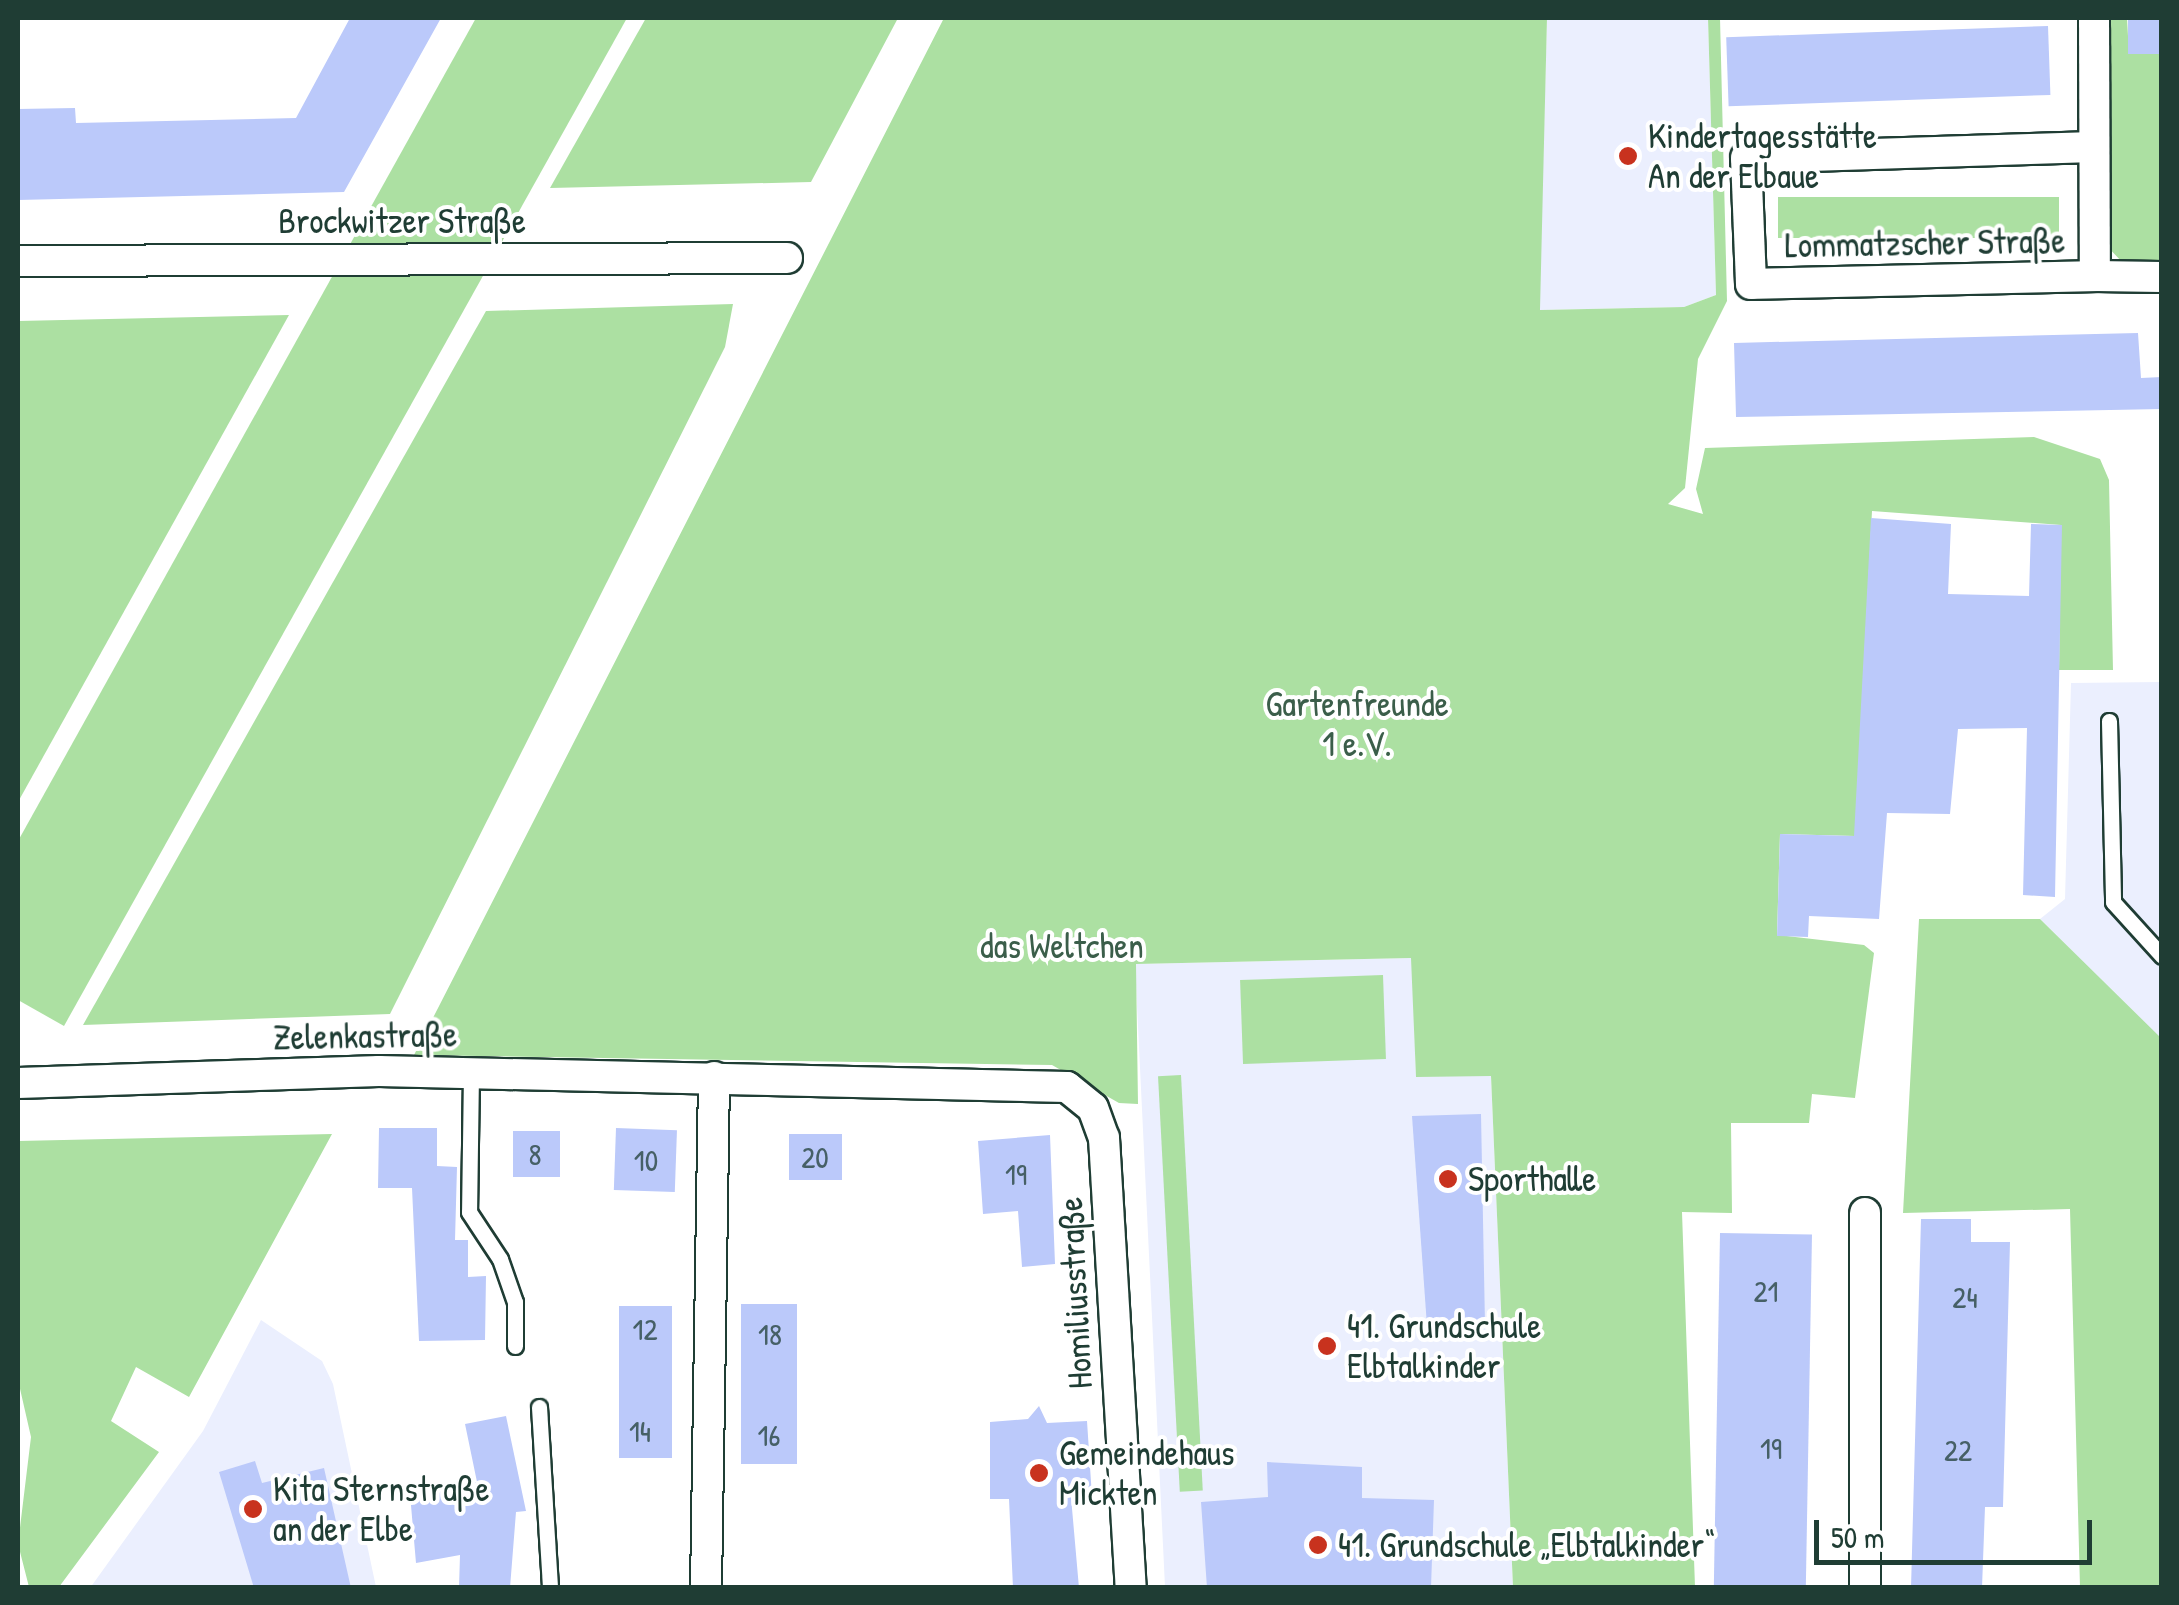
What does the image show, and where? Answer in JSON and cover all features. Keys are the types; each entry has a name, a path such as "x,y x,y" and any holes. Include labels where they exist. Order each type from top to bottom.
{"street":[{"name":"Lommatzscher Straße","path":"2094,18 2095,276"},
{"name":"Lommatzscher Straße","path":"2094,147 1746,158 1750,284 2162,276"},
{"name":"Brockwitzer Straße","path":"18,261 787,258"},
{"name":"Zelenkastraße","path":"18,1083 471,1073 1050,1082"},
{"path":"706,1588 714,1077"},
{"name":"Homiliusstraße","path":"1050,1082 1093,1108 1104,1138 1130,1588"},
{"path":"1865,1213 1865,1588"}],"lane":[{"path":"2109,721 2113,902 2162,956"},
{"path":"471,1073 469,1212 500,1259 515,1302 515,1346"},
{"path":"539,1407 550,1588"}],"shaded area":[{"name":"Kindertagesstätte An der Elbaue","path":"1547,18 1708,18 1716,295 1684,307 1539,310"},
{"path":"2161,682 2160,1038 2040,919 2065,899 2071,683"},
{"name":"41. Grundschule Elbtalkinder","path":"1412,958 1416,1076 1491,1076 1513,1587 1165,1587 1135,964"},
{"name":"Kita Sternstraße an der Elbe","path":"261,1320 322,1361 333,1384 376,1587 90,1588 203,1431"}],"green space":[{"path":"476,18 627,18 64,1026 18,1000 18,841"},
{"path":"646,18 898,18 811,182 550,188"},
{"path":"944,18 1547,18 1540,310 1684,307 1716,295 1708,18 1720,18 1727,301 1698,359 1685,488 1668,504 1703,514 1696,489 1705,448 2034,437 2100,459 2109,480 2113,670 2059,670 2061,525 1872,511 1855,836 1780,834 1777,935 1864,945 1874,953 1855,1098 1812,1094 1809,1123 1731,1123 1732,1213 1682,1212 1695,1587 1513,1587 1491,1076 1416,1077 1411,958 1136,964 1138,1104 1119,1103 1052,1065 414,1055"},
{"path":"2107,18 2127,18 2129,54 2161,54 2161,261 2122,262 2106,245"},
{"path":"1778,197 2059,197 2059,238 1778,238"},
{"path":"733,304 725,347 390,1014 83,1025 486,311"},
{"path":"289,315 18,802 18,321"},
{"path":"1919,919 2040,919 2161,1038 2161,1587 2080,1587 2070,1209 1903,1213"},
{"path":"1383,975 1386,1059 1243,1064 1240,980"},
{"path":"1181,1075 1203,1490 1180,1492 1158,1076"},
{"path":"332,1134 189,1397 136,1367 111,1421 159,1452 59,1587 29,1587 18,1544 31,1437 18,1380 18,1141"}],"building":[{"path":"350,18 441,18 344,192 18,200 18,109 75,108 76,123 296,118"},
{"path":"2128,18 2162,18 2162,54 2128,54"},
{"path":"2048,26 2050,95 1729,106 1726,37"},
{"path":"2138,333 2141,378 2162,377 2162,409 1736,417 1734,343"},
{"path":"1871,518 1951,524 1948,594 2029,596 2031,524 2062,525 2055,897 2023,895 2027,728 1958,729 1950,814 1887,813 1879,919 1809,916 1808,937 1777,936 1780,834 1854,836"},
{"name":"Sporthalle","path":"1481,1114 1485,1325 1427,1326 1412,1116"},
{"path":"379,1128 437,1128 437,1166 457,1167 455,1240 468,1240 468,1277 486,1276 485,1340 419,1341 412,1188 378,1188"},
{"path":"616,1128 677,1130 675,1192 614,1190"},
{"path":"513,1131 560,1131 560,1177 513,1177"},
{"path":"789,1134 842,1134 842,1180 789,1180"},
{"path":"1050,1135 1055,1264 1022,1267 1018,1211 983,1214 978,1141"},
{"path":"1921,1219 1971,1219 1971,1242 2010,1242 2003,1507 1985,1507 1982,1588 1911,1588"},
{"path":"1720,1233 1812,1235 1806,1588 1714,1588"},
{"path":"741,1304 797,1304 797,1464 741,1464"},
{"path":"619,1306 672,1306 672,1458 619,1458"},
{"path":"1039,1406 1047,1423 1087,1421 1092,1497 1071,1497 1079,1588 1013,1588 1009,1499 990,1499 990,1422 1028,1419"},
{"path":"506,1416 526,1511 516,1512 510,1588 459,1588 460,1555 416,1563 410,1494 477,1482 465,1424"},
{"path":"255,1461 262,1483 324,1468 351,1588 254,1588 219,1472"},
{"name":"41. Grundschule „Elbtalkinder“","path":"1267,1462 1362,1467 1362,1498 1434,1500 1431,1588 1207,1588 1201,1502 1268,1497"}],"place":[{"name":"Kindertagesstätte An der Elbaue","path":"1628,156"},
{"name":"Sporthalle","path":"1448,1179"},
{"name":"41. Grundschule Elbtalkinder","path":"1327,1346"},
{"name":"Gemeindehaus Mickten","path":"1039,1473"},
{"name":"Kita Sternstraße an der Elbe","path":"253,1509"},
{"name":"41. Grundschule „Elbtalkinder“","path":"1318,1545"}],"park label":[{"name":"Gartenfreunde 1 e.V.","path":"1357,724"},
{"name":"das Weltchen","path":"1062,946"}]}
